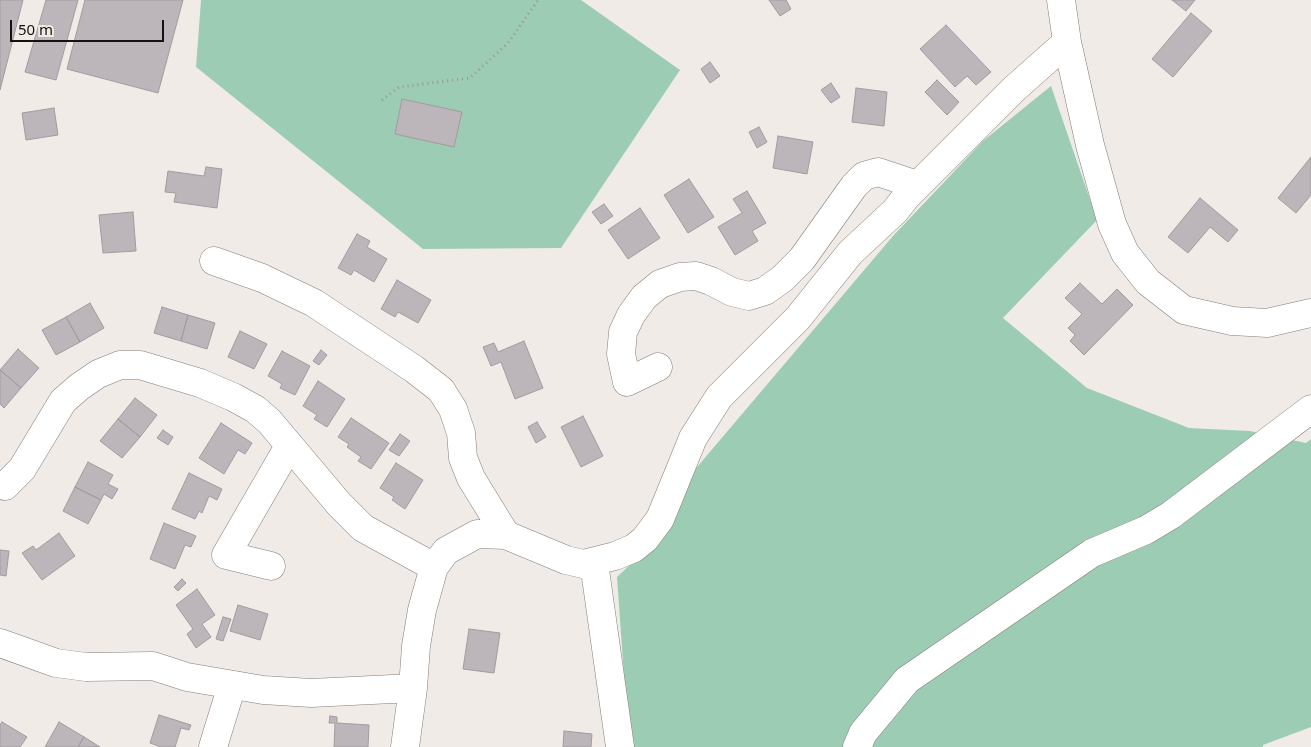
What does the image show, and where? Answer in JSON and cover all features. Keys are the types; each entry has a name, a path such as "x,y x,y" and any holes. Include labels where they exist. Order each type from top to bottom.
{"street":[{"path":"1061,0 1067,42 1090,145 1112,224 1125,254 1148,282 1184,310 1208,317 1267,324 1311,313"},
{"path":"406,747 416,646 421,619 434,567 446,551 477,534 506,535 566,560 583,564 594,563 634,548 645,539 660,519 693,438 719,396 798,318 850,253 895,211 917,185 1014,89 1067,42"},
{"path":"658,368 627,382 621,354 623,332 631,315 644,297 660,284 680,277 696,276 711,281 732,292 749,296 765,291 782,280 802,259 854,186 864,176 878,172 917,185"},
{"path":"214,260 262,278 314,303 414,369 441,390 453,409 461,432 463,458 471,478 506,535"},
{"path":"5,486 22,469 63,402 79,387 98,374 120,365 140,366 170,374 233,397 255,409 269,421 339,504 363,528 434,567"},
{"path":"857,747 863,733 907,680 1092,553 1146,530 1171,515 1311,409"},
{"path":"270,566 226,555 289,446"},
{"path":"594,563 620,747"},
{"path":"0,643 56,663 86,667 153,666 187,677 263,690 311,693 413,688"},
{"path":"213,747 232,685"}],"path":[{"path":"382,100 399,87 470,78 508,44 538,0"}],"green space":[{"path":"201,0 581,0 680,70 561,248 423,249 196,67"},
{"path":"1051,86 1097,220 1003,318 1087,388 1189,428 1250,431 1306,443 1311,439 1311,727 1263,745 1263,747 629,747 617,577 667,530 692,473 893,236 983,141"}],"building":[{"path":"0,0 23,0 0,90"},
{"path":"46,0 78,0 56,80 25,72"},
{"path":"85,0 183,0 158,93 67,69"},
{"path":"769,0 786,0 791,9 780,16"},
{"path":"1172,0 1195,0 1186,11"},
{"path":"1191,13 1212,31 1173,77 1152,59"},
{"path":"946,25 991,72 976,85 967,76 955,87 920,49"},
{"path":"710,62 720,76 710,83 701,69"},
{"path":"937,80 959,102 947,115 925,92"},
{"path":"831,83 840,97 831,103 821,90"},
{"path":"856,88 887,92 884,126 852,122"},
{"path":"402,99 462,112 454,147 395,134"},
{"path":"54,108 58,135 26,140 22,113"},
{"path":"759,127 767,142 757,148 749,132"},
{"path":"778,136 813,142 807,174 773,168"},
{"path":"1311,157 1311,195 1296,213 1278,198"},
{"path":"206,167 222,169 217,208 174,202 176,193 165,192 168,171 204,176"},
{"path":"689,179 714,217 688,233 664,195"},
{"path":"747,191 766,223 752,231 758,241 735,255 718,227 742,213 733,199"},
{"path":"1200,198 1238,230 1228,242 1210,227 1188,253 1168,237"},
{"path":"604,204 613,216 601,224 592,212"},
{"path":"640,208 660,238 628,259 608,230"},
{"path":"133,212 136,251 103,253 99,215"},
{"path":"357,234 370,241 367,247 387,259 374,282 354,270 351,275 338,268"},
{"path":"397,280 431,300 418,323 398,312 395,317 381,309"},
{"path":"1080,283 1102,304 1117,289 1133,305 1084,355 1070,341 1075,335 1068,328 1082,314 1065,298"},
{"path":"90,303 104,328 80,342 66,317"},
{"path":"162,307 188,315 181,341 154,333"},
{"path":"188,315 215,323 207,349 181,341"},
{"path":"66,317 80,342 56,355 42,330"},
{"path":"240,331 267,344 254,369 228,357"},
{"path":"524,341 543,388 515,399 501,362 491,366 483,347 494,343 498,352"},
{"path":"18,349 39,368 21,388 0,370"},
{"path":"321,350 327,355 319,365 313,361"},
{"path":"282,351 310,366 295,395 280,388 282,384 268,376"},
{"path":"0,370 21,388 4,408 0,404"},
{"path":"318,381 345,399 327,427 314,419 317,415 303,406"},
{"path":"135,398 157,415 140,437 118,419"},
{"path":"583,416 603,456 581,467 561,427"},
{"path":"351,418 389,443 371,469 358,461 361,457 347,447 349,444 338,437"},
{"path":"118,419 140,437 122,458 100,441"},
{"path":"537,422 546,437 536,443 528,427"},
{"path":"221,423 252,443 245,454 238,450 224,474 199,458"},
{"path":"163,430 173,437 168,445 157,438"},
{"path":"400,434 410,441 399,456 389,450"},
{"path":"88,462 113,475 108,484 118,489 112,499 104,494 101,500 75,487"},
{"path":"396,463 423,480 405,509 392,500 394,497 380,488"},
{"path":"189,473 222,489 217,500 209,496 202,513 199,511 195,519 172,509"},
{"path":"75,487 101,500 88,524 63,511"},
{"path":"164,523 196,536 191,547 185,545 175,569 150,559"},
{"path":"59,533 75,556 42,580 22,553 33,546 36,550"},
{"path":"0,550 9,551 6,576 0,575"},
{"path":"182,579 186,583 178,591 174,587"},
{"path":"197,589 215,615 202,624 211,637 196,648 187,634 193,629 176,605"},
{"path":"238,605 268,614 260,640 230,631"},
{"path":"223,617 231,619 223,641 216,639"},
{"path":"469,629 500,633 494,673 463,669"},
{"path":"159,715 191,725 189,730 181,728 175,747 161,747 150,743"},
{"path":"330,716 337,717 337,723 369,725 368,747 334,747 335,723 329,723"},
{"path":"2,722 27,737 20,747 0,747 0,725"},
{"path":"59,722 84,737 78,747 45,747"},
{"path":"564,731 592,734 591,747 563,747"},
{"path":"84,737 100,747 78,747"}]}
